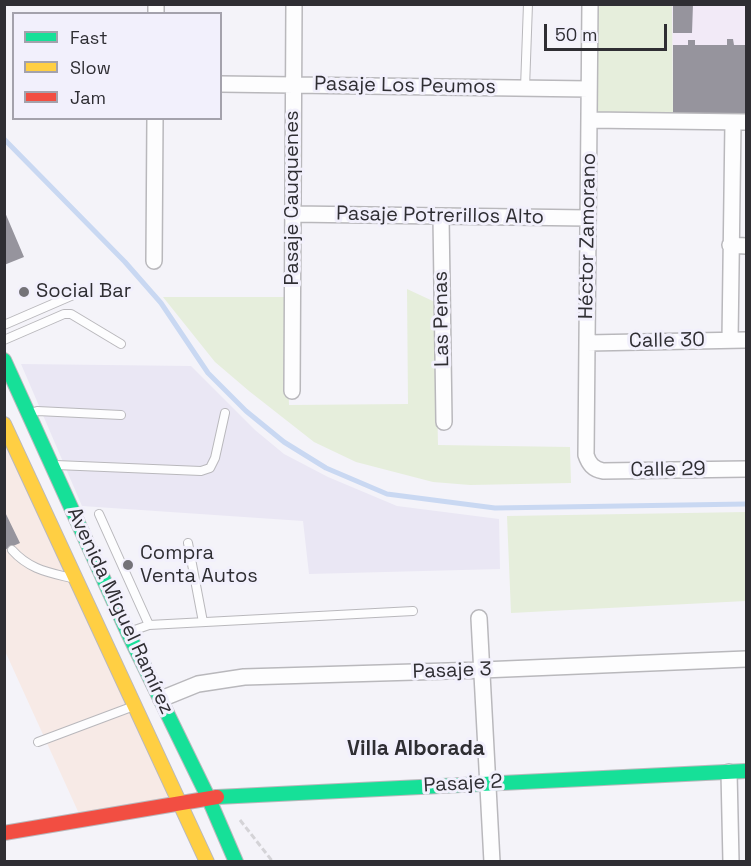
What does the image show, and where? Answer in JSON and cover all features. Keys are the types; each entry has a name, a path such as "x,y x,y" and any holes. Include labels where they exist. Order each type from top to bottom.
{"main road":[{"name":"Avenida Miguel Ramírez","path":"4,360 128,633 208,797 236,861"},
{"name":"Avenida Miguel Ramírez","path":"4,424 207,861"},
{"name":"Pasaje 2","path":"4,832 208,797 747,771"}],"street":[{"name":"Pasaje Cauquenes","path":"291,391 294,4"},
{"name":"Héctor Zamorano","path":"590,4 586,455 591,466"},
{"name":"Pasaje Los Peumos","path":"222,84 589,89"},
{"path":"154,261 155,120"},
{"path":"589,120 740,122 730,245 730,340"},
{"name":"Pasaje Potrerillos Alto","path":"293,214 588,218"},
{"name":"Las Penas","path":"441,216 444,422"},
{"path":"730,245 747,246"},
{"name":"Calle 30","path":"587,343 747,340"},
{"name":"Calle 29","path":"591,466 603,471 747,469"},
{"path":"479,618 492,861"},
{"name":"Pasaje 3","path":"161,699 198,684 244,677 747,659"},
{"path":"729,772 731,861"}],"lane":[{"path":"525,88 528,4"},
{"path":"4,325 78,293"},
{"path":"4,339 64,314 71,314 122,344"},
{"path":"28,413 37,411 121,415"},
{"path":"51,465 201,471 210,468 215,458 225,413"},
{"path":"99,514 149,625"},
{"path":"188,543 203,622"},
{"path":"12,550 23,562 46,572 75,579"},
{"path":"128,633 149,625 413,611"},
{"path":"38,742 135,706"}],"path":[{"path":"235,813 273,861"}],"shaded area":[{"path":"672,5 746,5 746,115 673,115"},
{"path":"21,364 191,366 255,430 284,454 328,477 397,506 499,519 500,569 309,574 303,521 82,506"},
{"path":"4,427 178,801 81,818 5,651"}],"green space":[{"path":"598,5 672,5 673,115 596,115"},
{"path":"407,289 435,302 438,445 570,447 571,483 470,485 433,482 356,462 314,442 215,362 163,297 285,297 289,405 408,404"},
{"path":"746,512 746,601 511,613 507,516"}],"building":[{"path":"673,4 693,4 692,33 673,33"},
{"path":"727,39 733,39 734,45 746,45 746,115 673,115 673,45 688,45 688,40 695,40 695,45 727,45"},
{"path":"4,210 24,257 4,265"},
{"path":"4,510 20,543 4,550"}],"waterway":[{"path":"4,139 125,262 161,303 208,373 246,411 284,442 326,468 387,494 495,508 746,504"}],"traffic: fast":[{"path":"4,360 128,633 208,797 236,862"},
{"path":"217,797 746,771"}],"traffic: slow":[{"path":"4,424 207,862"}],"traffic: jam":[{"path":"4,833 217,797"}],"place":[{"name":"Social Bar","path":"24,292"},
{"name":"Compra Venta Autos","path":"128,565"}],"district":[{"name":"Villa Alborada","path":"416,749"}]}
